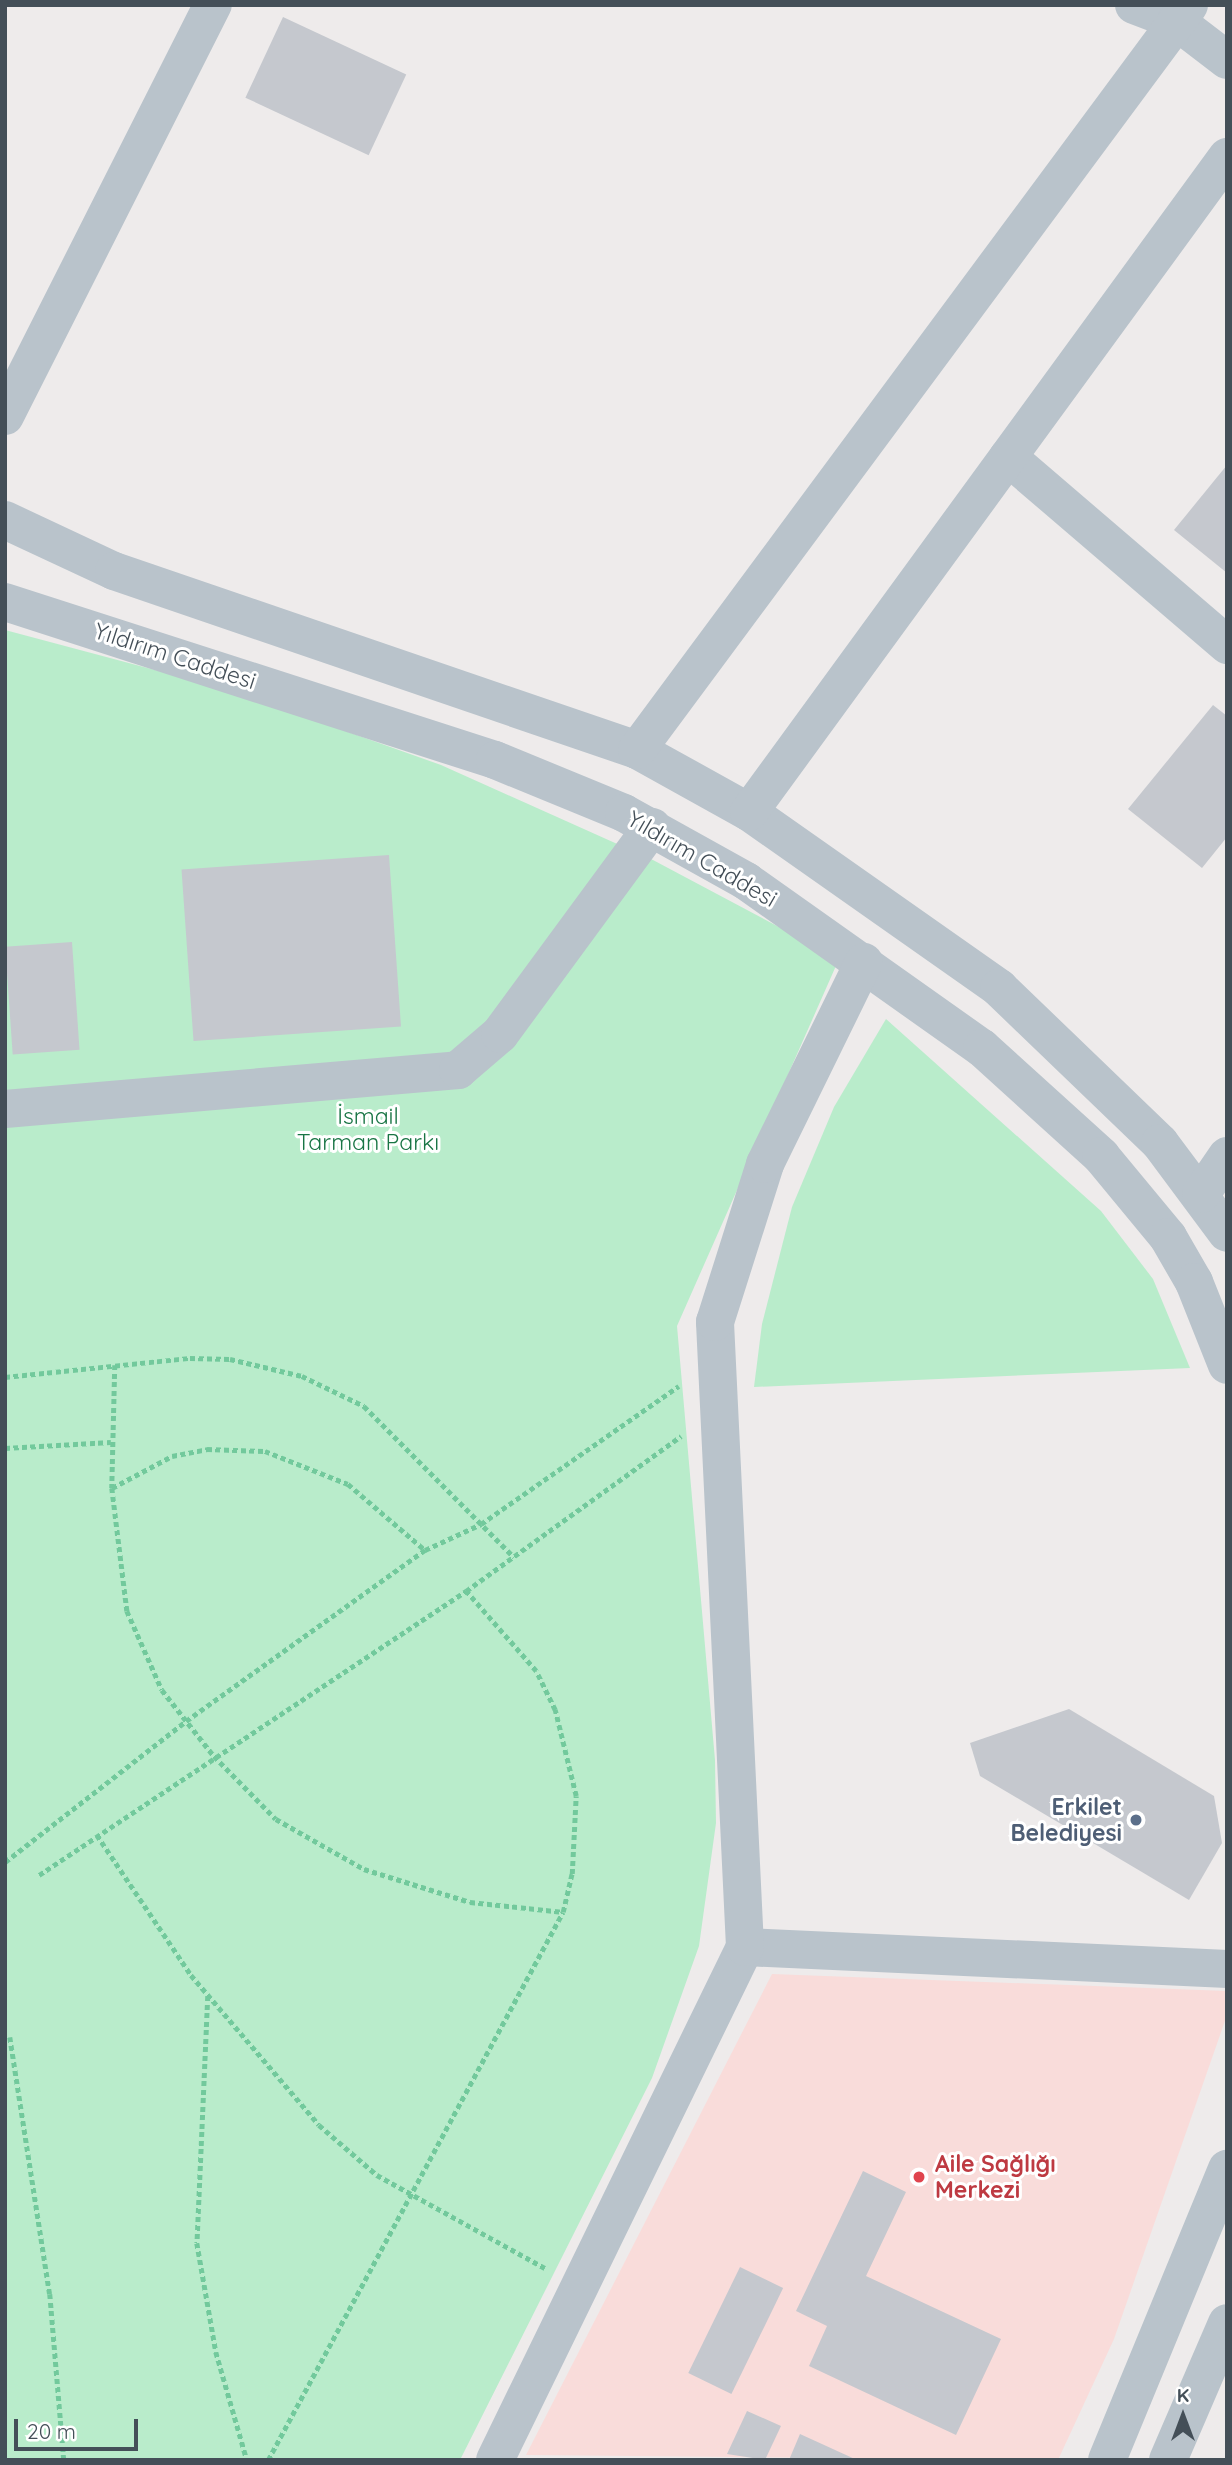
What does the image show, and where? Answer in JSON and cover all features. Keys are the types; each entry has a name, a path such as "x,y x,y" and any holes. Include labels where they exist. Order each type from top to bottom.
{"street":[{"path":"5,416 213,5"},
{"path":"1134,5 1183,13 1227,60"},
{"path":"637,750 1183,13"},
{"path":"748,812 1227,157"},
{"path":"1008,457 1227,645"},
{"path":"5,520 114,570 637,750 748,812 999,988 1115,1096 1201,1194 1227,1233"},
{"name":"Yıldırım Caddesi","path":"5,603 495,760 652,827 746,881 864,962 1003,1065 1137,1195 1194,1282 1227,1364"},
{"path":"5,1109 458,1070 500,1034 652,827"},
{"path":"495,2460 745,1947 715,1322 765,1164 864,962"},
{"path":"1201,1194 1227,1156"},
{"path":"745,1947 1227,1969"},
{"path":"1107,2460 1227,2169"},
{"path":"1168,2460 1227,2323"}],"path":[{"path":"5,1377 115,1366 230,1359 334,1389 364,1406 514,1557"},
{"path":"5,1862 186,1720 425,1550 481,1524 717,1360"},
{"path":"115,1366 111,1442 112,1488 127,1611 162,1690 214,1756 276,1819 354,1864 457,1899 563,1912"},
{"path":"39,1875 214,1756 466,1591 719,1409"},
{"path":"5,1448 111,1442"},
{"path":"112,1488 173,1456 206,1449 265,1451 348,1484 425,1550"},
{"path":"268,2460 563,1912 577,1835 569,1753 536,1671 466,1591"},
{"path":"97,1835 208,1995 319,2125 411,2196 580,2286"},
{"path":"208,1995 197,2243 216,2352 247,2460"},
{"path":"10,2037 50,2294 64,2460"}],"shaded area":[{"name":"Aile Sağlığı Merkezi","path":"772,1974 1227,1991 1227,2015 1114,2339 1058,2460 526,2455"}],"green space":[{"name":"İsmail Tarman Parkı","path":"5,630 230,690 441,765 653,860 839,959 677,1326 715,1760 716,1823 699,1946 652,2078 460,2460 5,2460"},
{"path":"886,1019 1101,1211 1153,1279 1190,1368 754,1387 762,1324 792,1207 834,1107"}],"building":[{"path":"283,17 406,74 369,155 245,98"},
{"path":"1227,465 1227,573 1174,530"},
{"path":"1213,705 1227,716 1227,837 1202,868 1128,809"},
{"path":"389,855 401,1027 194,1041 182,870"},
{"path":"72,942 80,1050 13,1054 5,947"},
{"name":"Erkilet Belediyesi","path":"1069,1709 1214,1796 1222,1843 1189,1900 980,1776 970,1743"},
{"path":"863,2171 906,2192 866,2276 1001,2339 956,2435 809,2366 827,2326 796,2311"},
{"path":"740,2267 783,2288 731,2394 688,2373"},
{"path":"747,2411 781,2426 765,2460 727,2454"},
{"path":"800,2434 857,2460 789,2460"}],"place":[{"name":"Erkilet Belediyesi","path":"1136,1820"},
{"name":"Aile Sağlığı Merkezi","path":"919,2177"}]}
